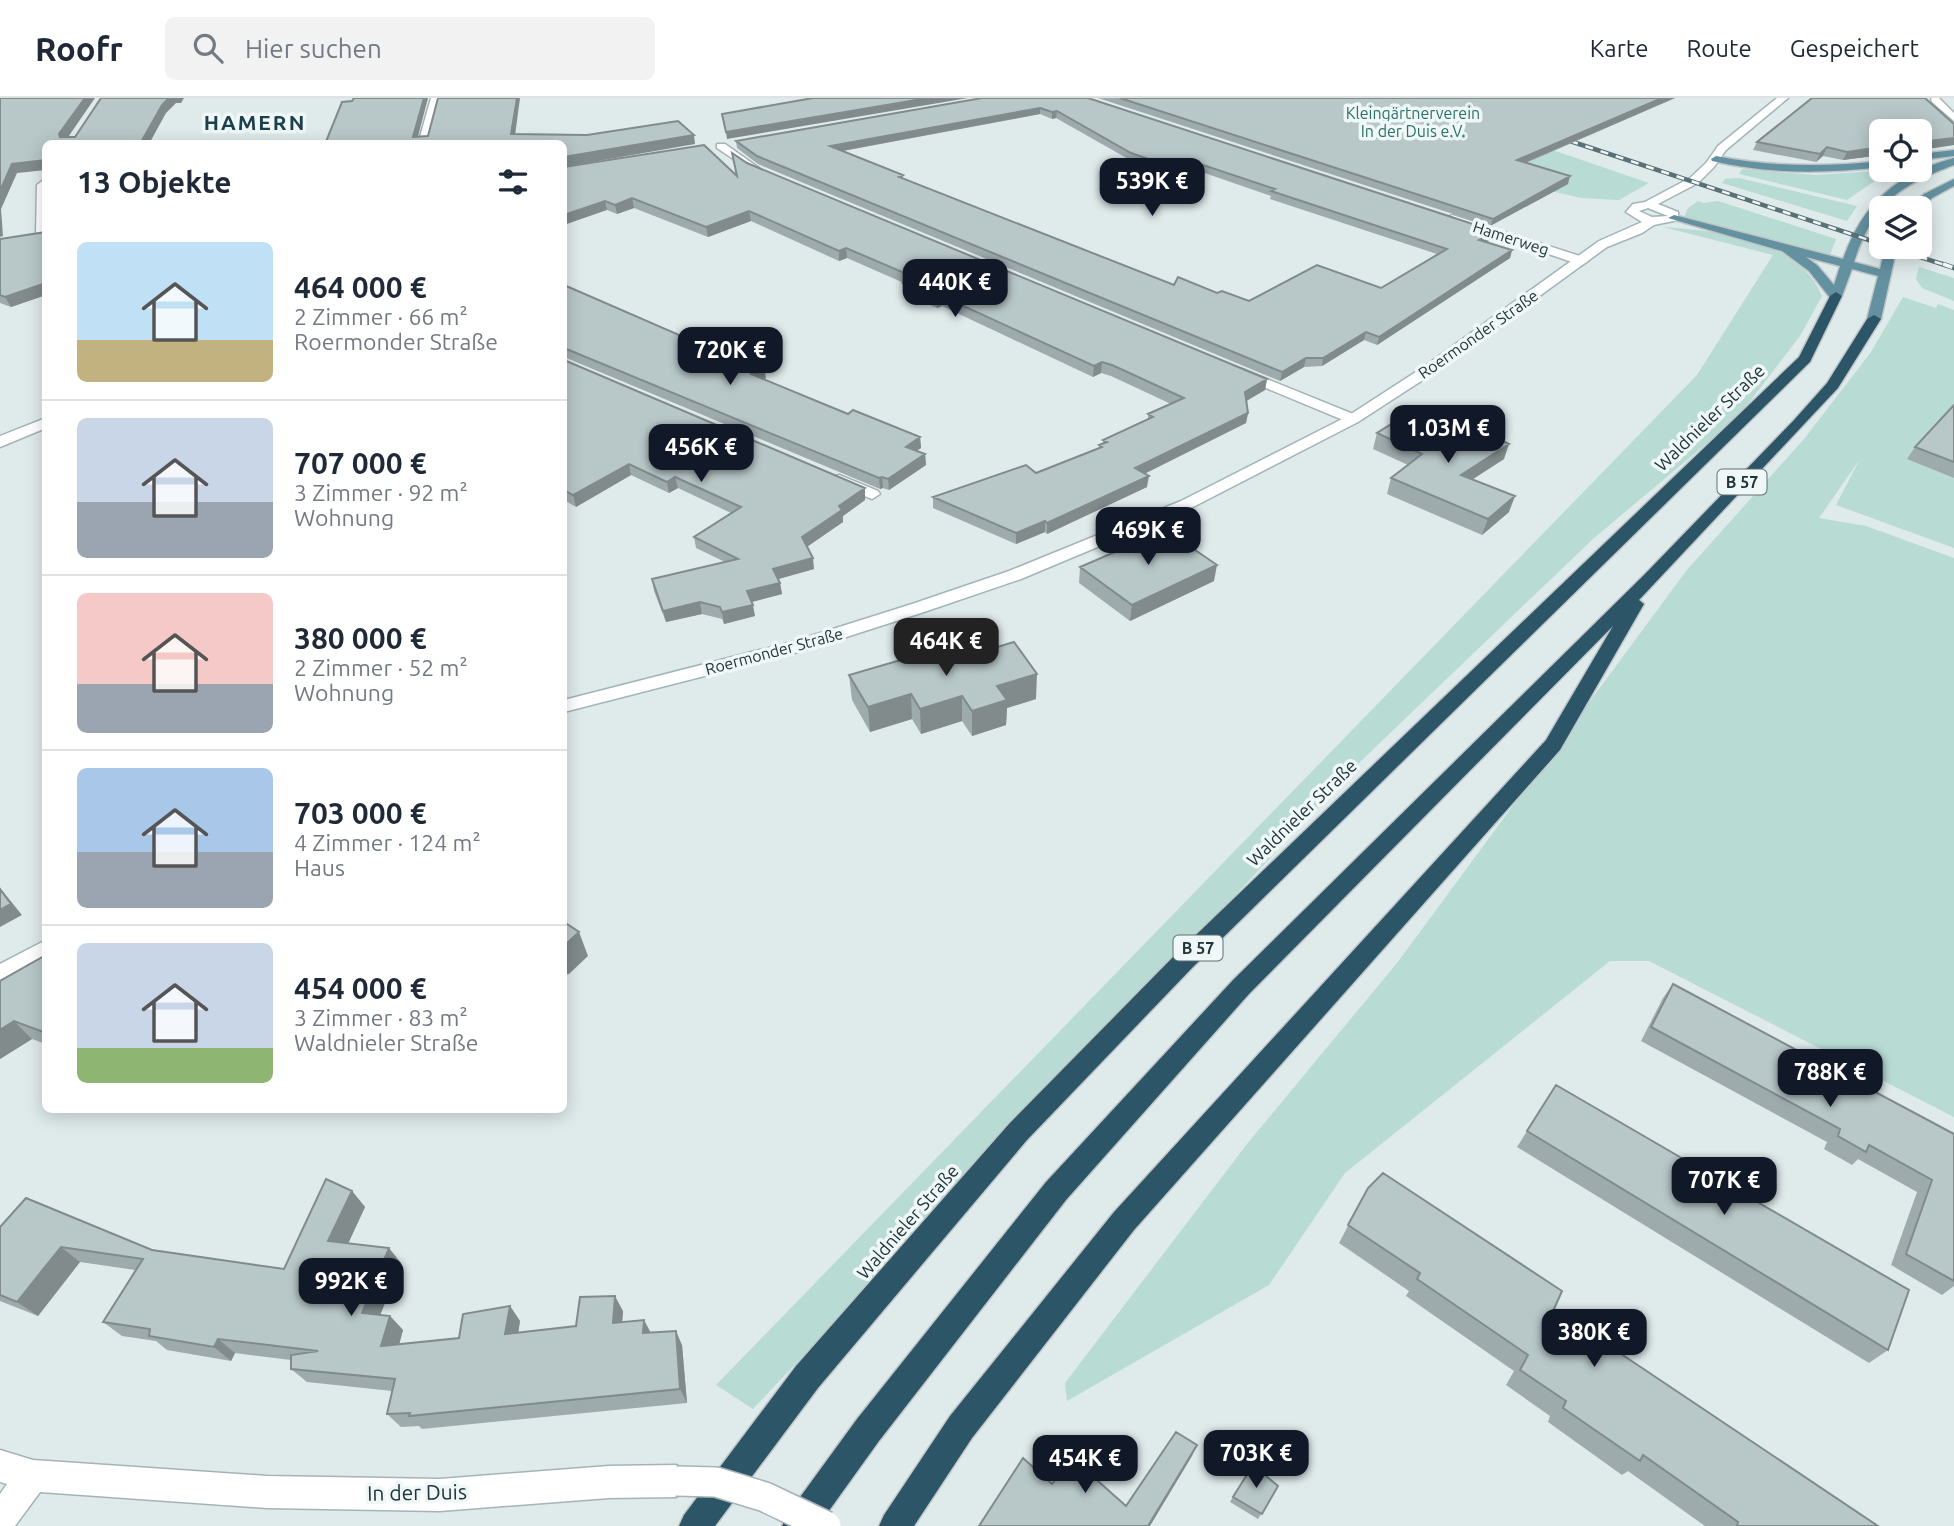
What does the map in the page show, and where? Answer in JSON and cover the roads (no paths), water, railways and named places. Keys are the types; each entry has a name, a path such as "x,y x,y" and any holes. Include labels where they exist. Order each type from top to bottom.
{"highway":[{"name":"Waldnieler Straße","path":"695,1526 807,1377 1018,1132 1184,961 1805,359 1836,296"},
{"name":"B 57","path":"799,1526 868,1430 1056,1191 1241,987 1650,578 1833,385 1874,319"},
{"path":"895,1526 961,1427 1124,1221 1553,745 1650,578"}],"main road":[{"path":"424,140 436,98"},
{"name":"Roermonder Straße","path":"1684,187 1682,195 1665,221 1651,221 1635,216 1632,212 1633,208 1648,205 1669,191 1684,187 1716,159 1722,148 1783,98"},
{"path":"1935,100 1954,118"},
{"path":"739,143 714,147 766,173"},
{"path":"1932,156 1954,153"},
{"path":"1716,159 1747,166 1808,171 1869,165"},
{"name":"Waldnieler Straße","path":"1836,296 1874,208 1905,183 1954,161"},
{"path":"1928,196 1954,182"},
{"path":"40,236 42,201"},
{"path":"1648,205 1787,249 1884,274"},
{"name":"Hamerweg","path":"1438,214 1582,261"},
{"name":"Roermonder Straße","path":"1603,244 1608,236 1635,216"},
{"name":"Roermonder Straße","path":"567,705 800,646 1015,575 1187,504 1353,419 1430,369 1603,244 1651,221"},
{"path":"1787,249 1813,268 1836,296"},
{"name":"B 57","path":"1874,319 1888,259"},
{"path":"1224,365 1353,419"},
{"path":"0,442 42,424"},
{"path":"820,472 872,494"},
{"path":"0,975 42,951"},
{"name":"In der Duis","path":"0,1466 33,1476 267,1492 440,1494 609,1482 716,1482 765,1497 826,1526"},
{"path":"0,1520 33,1476"}],"railway":[{"path":"1555,136 1869,240"},
{"path":"1926,259 1948,266"},
{"path":"1943,264 1954,268"}],"district":[{"name":"HAMERN","path":"255,123"}],"park label":[{"name":"Kleingärtnerverein In der Duis e.V.","path":"1413,122"}]}
